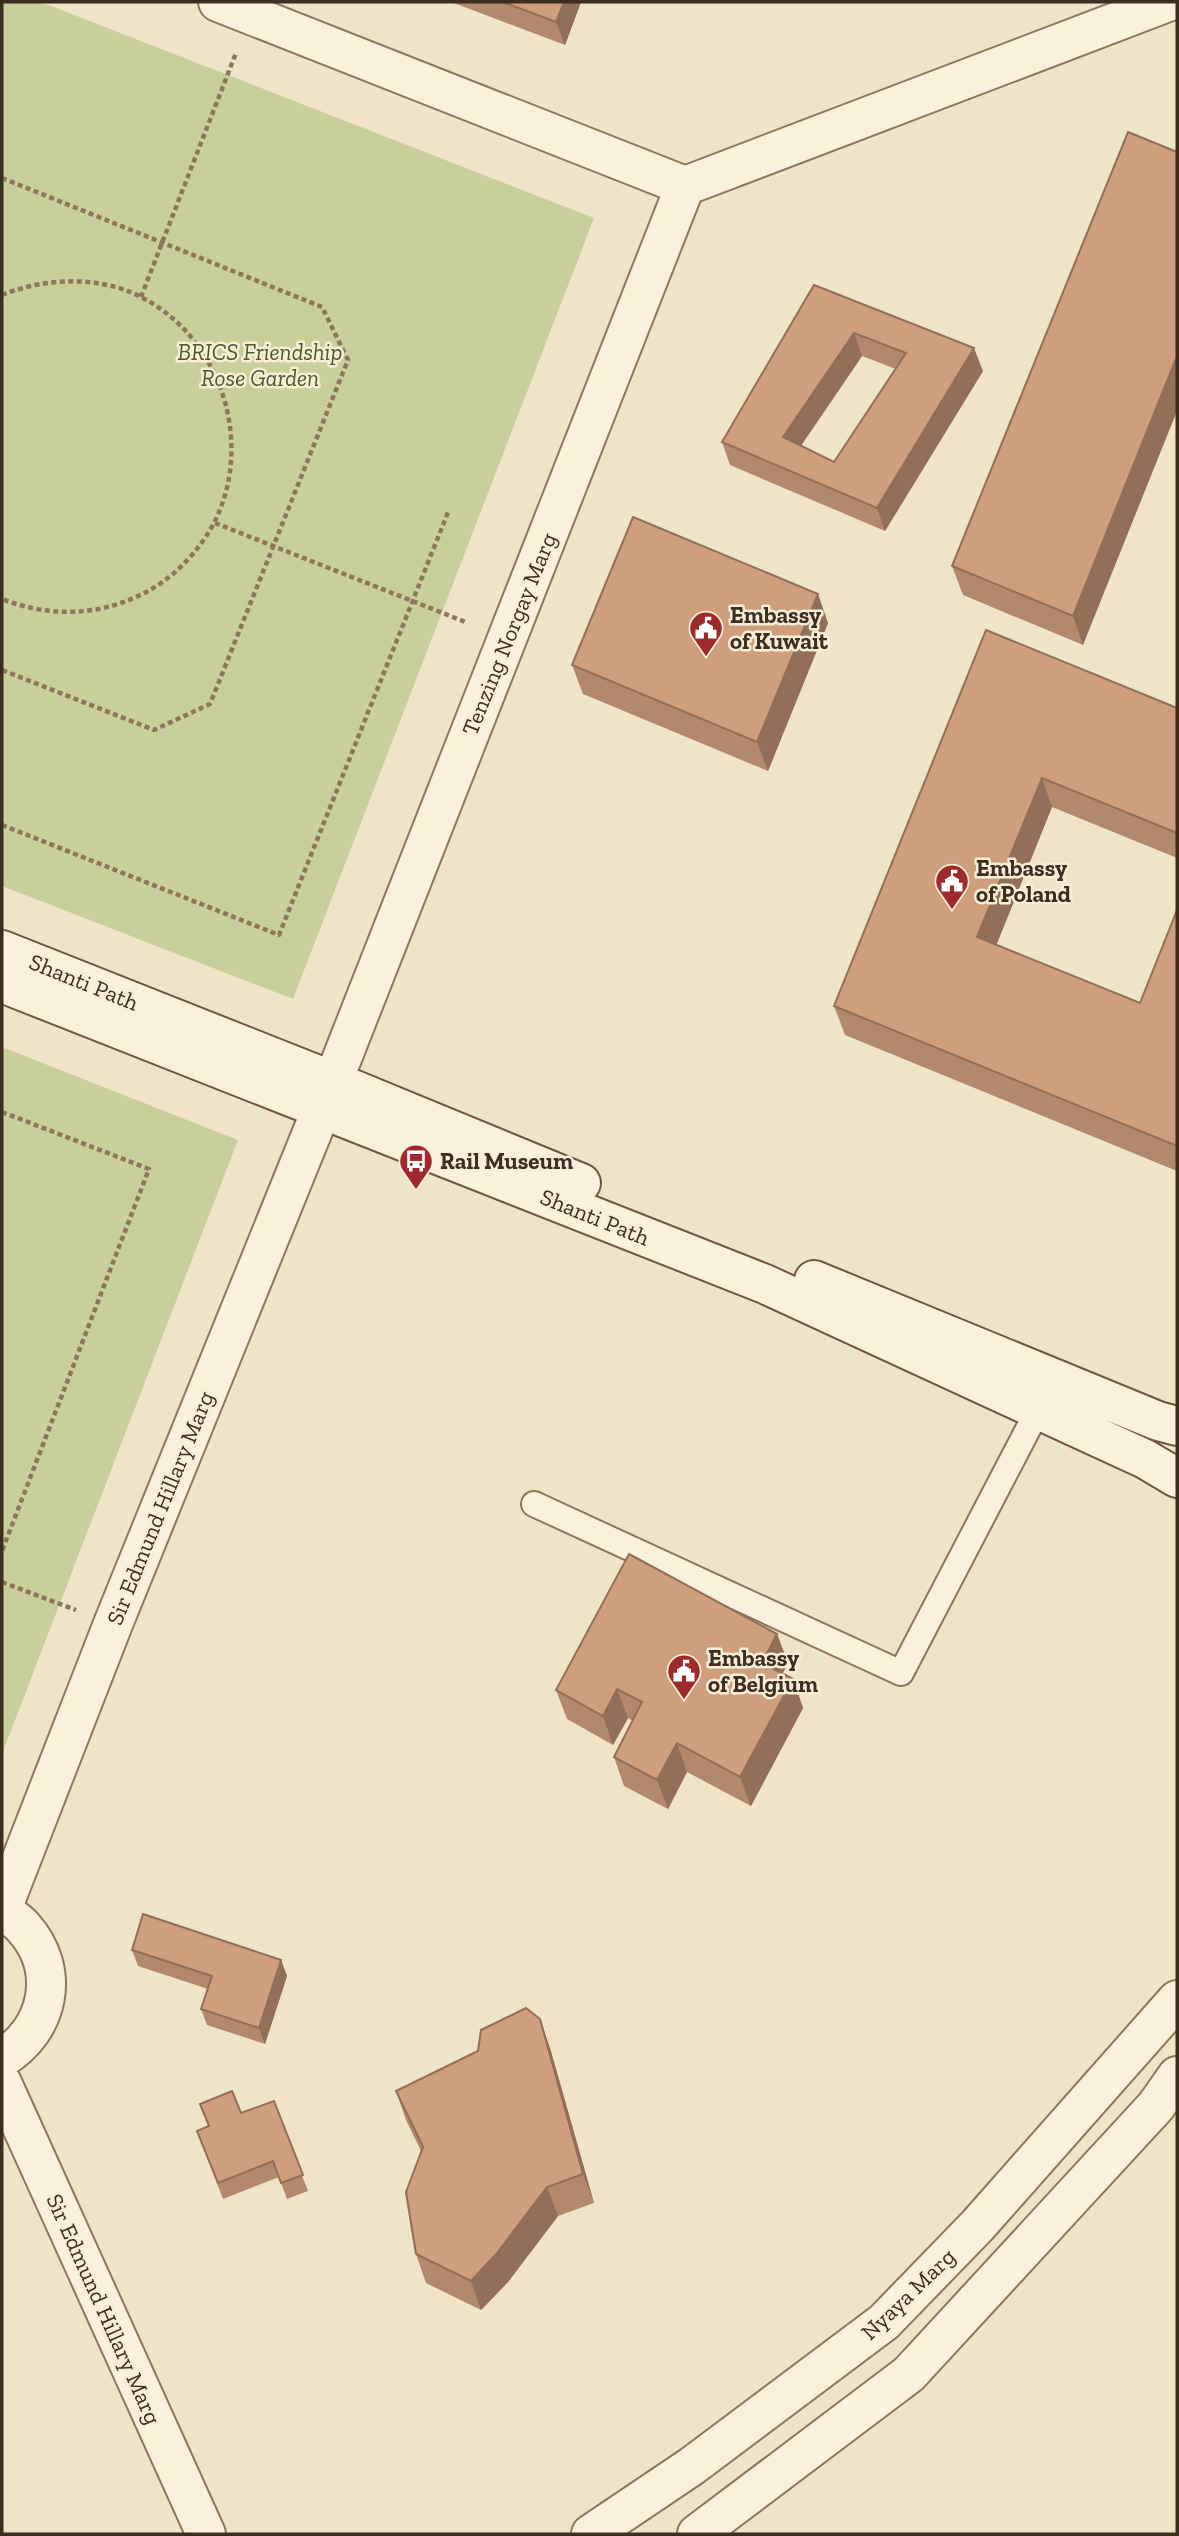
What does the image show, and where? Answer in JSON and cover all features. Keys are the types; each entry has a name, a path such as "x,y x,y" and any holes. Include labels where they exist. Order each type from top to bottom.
{"street":[{"path":"234,9 685,186 1168,2"},
{"name":"Tenzing Norgay Marg","path":"327,1095 685,186"},
{"name":"Shanti Path","path":"2,950 327,1095 765,1284 1145,1459 1177,1478"},
{"name":"Shanti Path","path":"2,983 327,1095 1132,1411 1177,1426"},
{"name":"Sir Edmund Hillary Marg","path":"2,1910 113,1624 327,1095"},
{"path":"2,1910 23,1927 39,1949 46,1976 45,2003 35,2028 17,2049 2,2058"},
{"name":"Nyaya Marg","path":"591,2534 692,2466 884,2322 978,2225 1177,2000"},
{"path":"697,2534 909,2374 1156,2106 1177,2076"},
{"name":"Sir Edmund Hillary Marg","path":"2,2083 206,2534"}],"lane":[{"path":"534,1504 901,1673 1038,1410"}],"path":[{"path":"141,296 163,243 234,9"},
{"path":"2,178 322,307 348,360 210,704 154,730 2,670"},
{"path":"2,295 48,282 81,281 141,296 170,317 193,340 211,366 225,396 231,428 232,460 227,493 215,523 197,550 174,575 147,592 118,605 86,612 53,612 2,601"},
{"path":"2,825 279,936 449,510"},
{"path":"215,523 507,638"},
{"path":"2,1112 149,1169 2,1551"},
{"path":"2,1582 113,1624"}],"green space":[{"name":"BRICS Friendship Rose Garden","path":"2,2 41,2 594,218 293,999 2,886"},
{"path":"2,1047 238,1140 2,1754"}],"building":[{"path":"503,2 564,2 556,22"},
{"path":"1128,132 1177,152 1177,356 1073,616 952,566"},
{"path":"814,285 974,348 877,508 722,442","holes":["854,333 906,353 834,462 783,437"]},
{"name":"Embassy of Kuwait","path":"633,517 818,594 757,742 572,665"},
{"name":"Embassy of Poland","path":"986,630 1177,708 1177,833 1042,778 977,937 1140,1003 1177,910 1177,1146 834,1006"},
{"name":"Embassy of Belgium","path":"629,1554 777,1634 762,1663 793,1679 740,1777 677,1743 657,1780 614,1757 642,1702 617,1689 603,1716 556,1690"},
{"path":"143,1914 281,1960 259,2028 201,2009 212,1976 132,1950"},
{"path":"526,2008 540,2019 583,2174 547,2187 497,2253 471,2281 416,2254 406,2192 423,2147 396,2091 478,2051 481,2030"},
{"path":"232,2091 241,2113 274,2101 303,2175 281,2183 273,2161 218,2183 197,2131 209,2126 200,2104"}],"place":[{"name":"Embassy of Kuwait","path":"706,658"},
{"name":"Embassy of Poland","path":"952,911"},
{"name":"Rail Museum","path":"416,1191"},
{"name":"Embassy of Belgium","path":"684,1701"}]}
